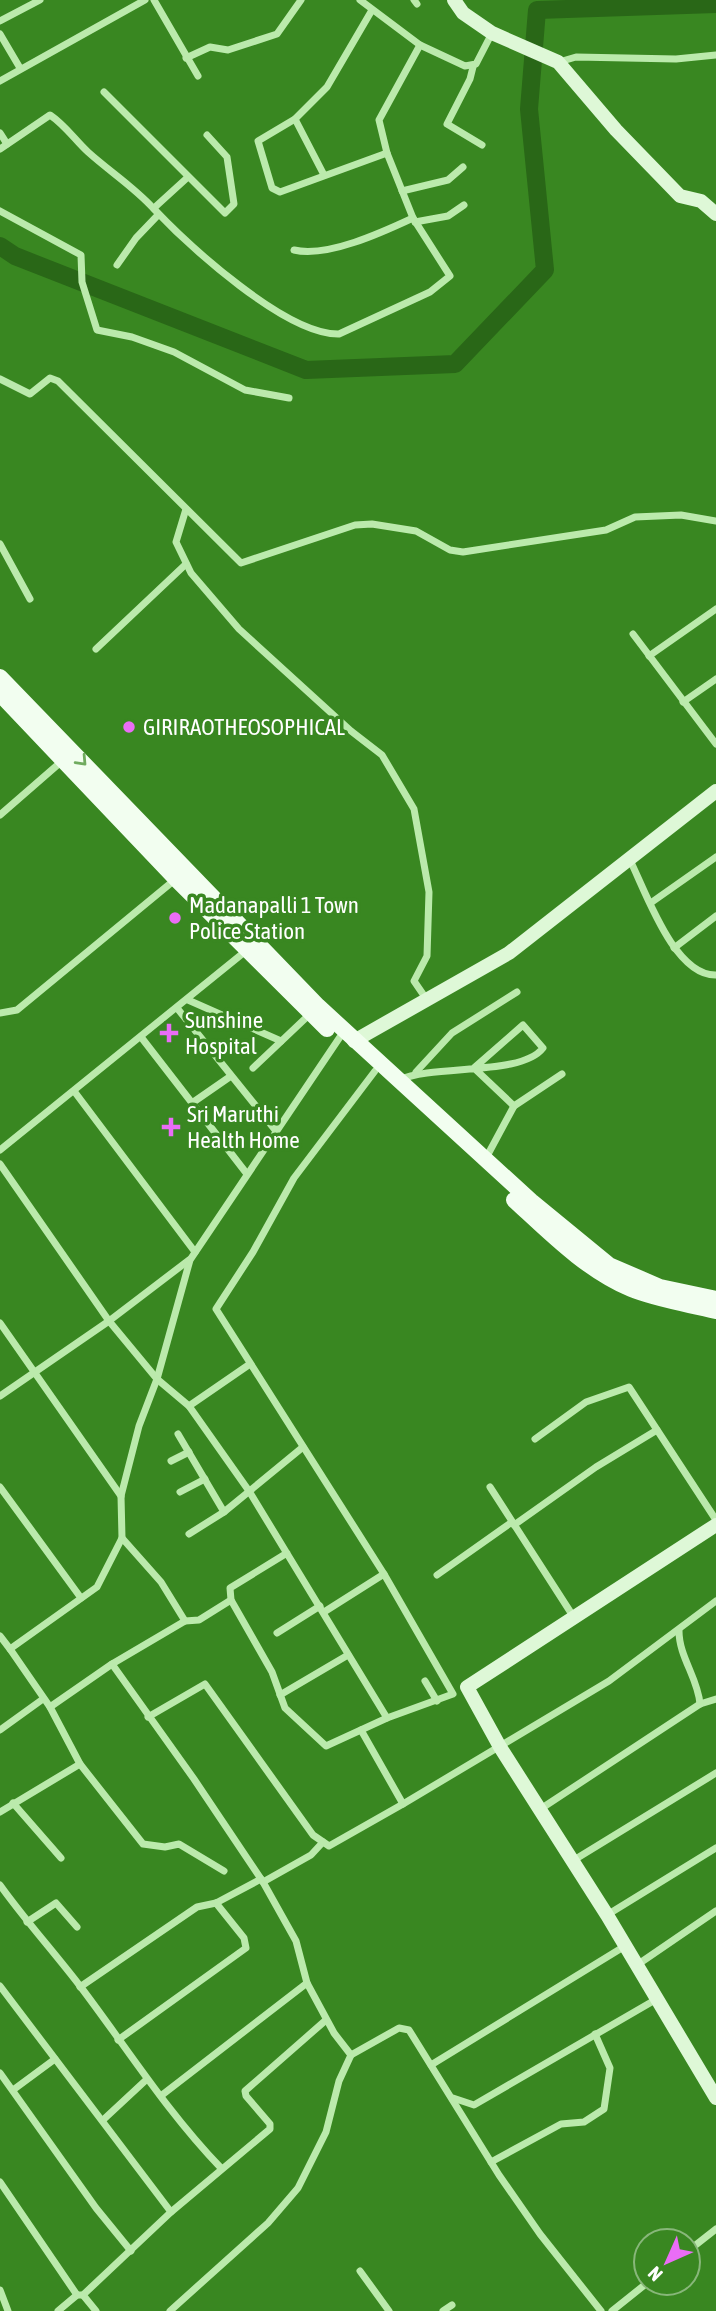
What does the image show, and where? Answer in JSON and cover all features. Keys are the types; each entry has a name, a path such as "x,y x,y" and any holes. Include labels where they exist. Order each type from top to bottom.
{"main road":[{"path":"454,0 463,13 496,35 558,62 616,130 680,196 701,201 716,214"},
{"path":"0,677 180,875"},
{"path":"0,694 62,760 346,1037 398,1080 541,1210 609,1265 660,1287 716,1300"},
{"path":"346,1037 427,1000 509,953 628,857 716,791"},
{"path":"252,946 310,1014 346,1037 375,1071 590,1266 632,1289 716,1311"},
{"path":"716,1522 460,1690 542,1808 716,2098"}],"street":[{"path":"0,21 40,0"},
{"path":"0,80 145,0"},
{"path":"154,0 198,76"},
{"path":"186,58 210,47 228,50 277,34 301,0"},
{"path":"360,0 420,45 472,67"},
{"path":"372,10 327,87 295,119 258,141 272,188 279,192 387,153"},
{"path":"0,34 20,68"},
{"path":"482,145 447,124 470,79 472,67 496,35"},
{"path":"0,149 50,115 227,275 272,308 324,334 339,334 430,292 447,279 450,273 414,220 387,153 380,116 420,45"},
{"path":"558,62 576,57 676,59 716,55"},
{"path":"104,92 220,211 225,213 233,207 227,157 207,135"},
{"path":"295,119 324,175"},
{"path":"0,133 7,144"},
{"path":"402,191 448,180 463,167"},
{"path":"117,265 156,212 188,177"},
{"path":"295,250 312,253 356,242 414,220 440,219 464,205"},
{"path":"0,211 78,253 83,259 82,282 85,296 93,308 95,327 101,332 132,338 174,352 244,390 289,397"},
{"path":"0,379 30,394 50,378 58,381 234,559 246,564 355,525 372,524 406,529 450,550 463,552 520,541 606,530 635,517 681,515 716,521"},
{"path":"186,509 176,542 191,573 239,629 351,731 382,755 414,809 429,892 427,956 414,981 427,1000"},
{"path":"0,544 30,599"},
{"path":"96,649 186,564"},
{"path":"649,656 716,610"},
{"path":"633,634 716,744"},
{"path":"683,702 716,679"},
{"path":"0,815 62,760"},
{"path":"628,857 674,948 692,969 716,975"},
{"path":"652,902 716,857"},
{"path":"0,1013 17,1010 180,875"},
{"path":"674,948 716,916"},
{"path":"1,1147 188,1000 252,946"},
{"path":"415,1073 452,1033 517,992"},
{"path":"188,1000 281,1041"},
{"path":"177,1008 276,1131"},
{"path":"253,1068 310,1014"},
{"path":"398,1080 415,1073 474,1068 522,1061 539,1053 542,1047 521,1025 474,1068"},
{"path":"141,1037 247,1174"},
{"path":"224,1871 179,1843 165,1847 144,1844 80,1764 50,1707 4,1643 97,1587 122,1538 121,1496 139,1426 157,1379 190,1260 276,1131 346,1037"},
{"path":"474,1068 514,1106"},
{"path":"287,1553 230,1588 231,1600 272,1672 285,1708 327,1746 387,1718 460,1690 250,1364 218,1312 216,1304 253,1252 294,1178 375,1071"},
{"path":"486,1159 514,1106 562,1074"},
{"path":"192,1103 231,1076"},
{"path":"74,1091 195,1252"},
{"path":"0,1164 109,1321 157,1379 189,1406 248,1491 387,1718"},
{"path":"0,1396 109,1321 190,1260"},
{"path":"0,1323 121,1496"},
{"path":"189,1406 250,1364"},
{"path":"535,1439 586,1402 627,1385 716,1522"},
{"path":"437,1575 596,1467 657,1430"},
{"path":"178,1434 224,1512"},
{"path":"189,1534 224,1512 303,1447"},
{"path":"171,1461 189,1452"},
{"path":"180,1492 205,1479"},
{"path":"0,1487 81,1598"},
{"path":"490,1487 573,1616"},
{"path":"122,1538 161,1583 185,1621"},
{"path":"277,1633 384,1574"},
{"path":"50,1707 112,1664 185,1621 199,1620 231,1600"},
{"path":"148,1717 205,1684 313,1835 328,1846 404,1804 609,1681 716,1601"},
{"path":"679,1631 679,1643 697,1685 700,1704"},
{"path":"280,1695 348,1655"},
{"path":"112,1664 262,1881 296,1941 307,1983 326,2020 351,2055"},
{"path":"425,1681 437,1701"},
{"path":"0,1730 43,1699"},
{"path":"542,1808 700,1704 716,1699"},
{"path":"361,1730 404,1804"},
{"path":"0,1812 80,1764"},
{"path":"574,1860 716,1773"},
{"path":"13,1803 61,1858"},
{"path":"80,1987 197,1907 216,1902 262,1881 310,1855 323,1842"},
{"path":"607,1915 716,1848"},
{"path":"0,1885 80,1987 146,2080 162,2095 172,2115 221,2168"},
{"path":"118,2040 246,1948 244,1938 216,1902"},
{"path":"27,1922 55,1903 77,1927"},
{"path":"636,1966 716,1911"},
{"path":"431,2065 625,1946"},
{"path":"162,2095 307,1983"},
{"path":"0,1986 171,2212"},
{"path":"453,2098 474,2105 655,2000"},
{"path":"58,2311 131,2251 171,2212 271,2127 245,2091 326,2020"},
{"path":"170,2311 268,2223 298,2188 326,2132 339,2081 351,2055 404,2028 409,2030 491,2162 540,2234 601,2311"},
{"path":"491,2162 561,2124 584,2122 604,2109 605,2085 610,2068 595,2034"},
{"path":"12,2090 55,2059"},
{"path":"0,2073 96,2208 131,2251"},
{"path":"103,2120 146,2080"},
{"path":"0,2182 80,2295 96,2311"},
{"path":"702,2240 716,2229"},
{"path":"360,2271 389,2311"},
{"path":"0,2290 8,2311"},
{"path":"612,2311 632,2295"},
{"path":"443,2311 452,2305"}],"waterway":[{"path":"0,246 15,256 306,370 455,364 545,270 529,109 537,10 716,4"}],"place":[{"name":"GIRIRAOTHEOSOPHICAL","path":"129,727"},
{"name":"Madanapalli 1 Town Police Station","path":"175,918"},
{"name":"Sunshine Hospital","path":"169,1033"},
{"name":"Sri Maruthi Health Home","path":"171,1127"}]}
